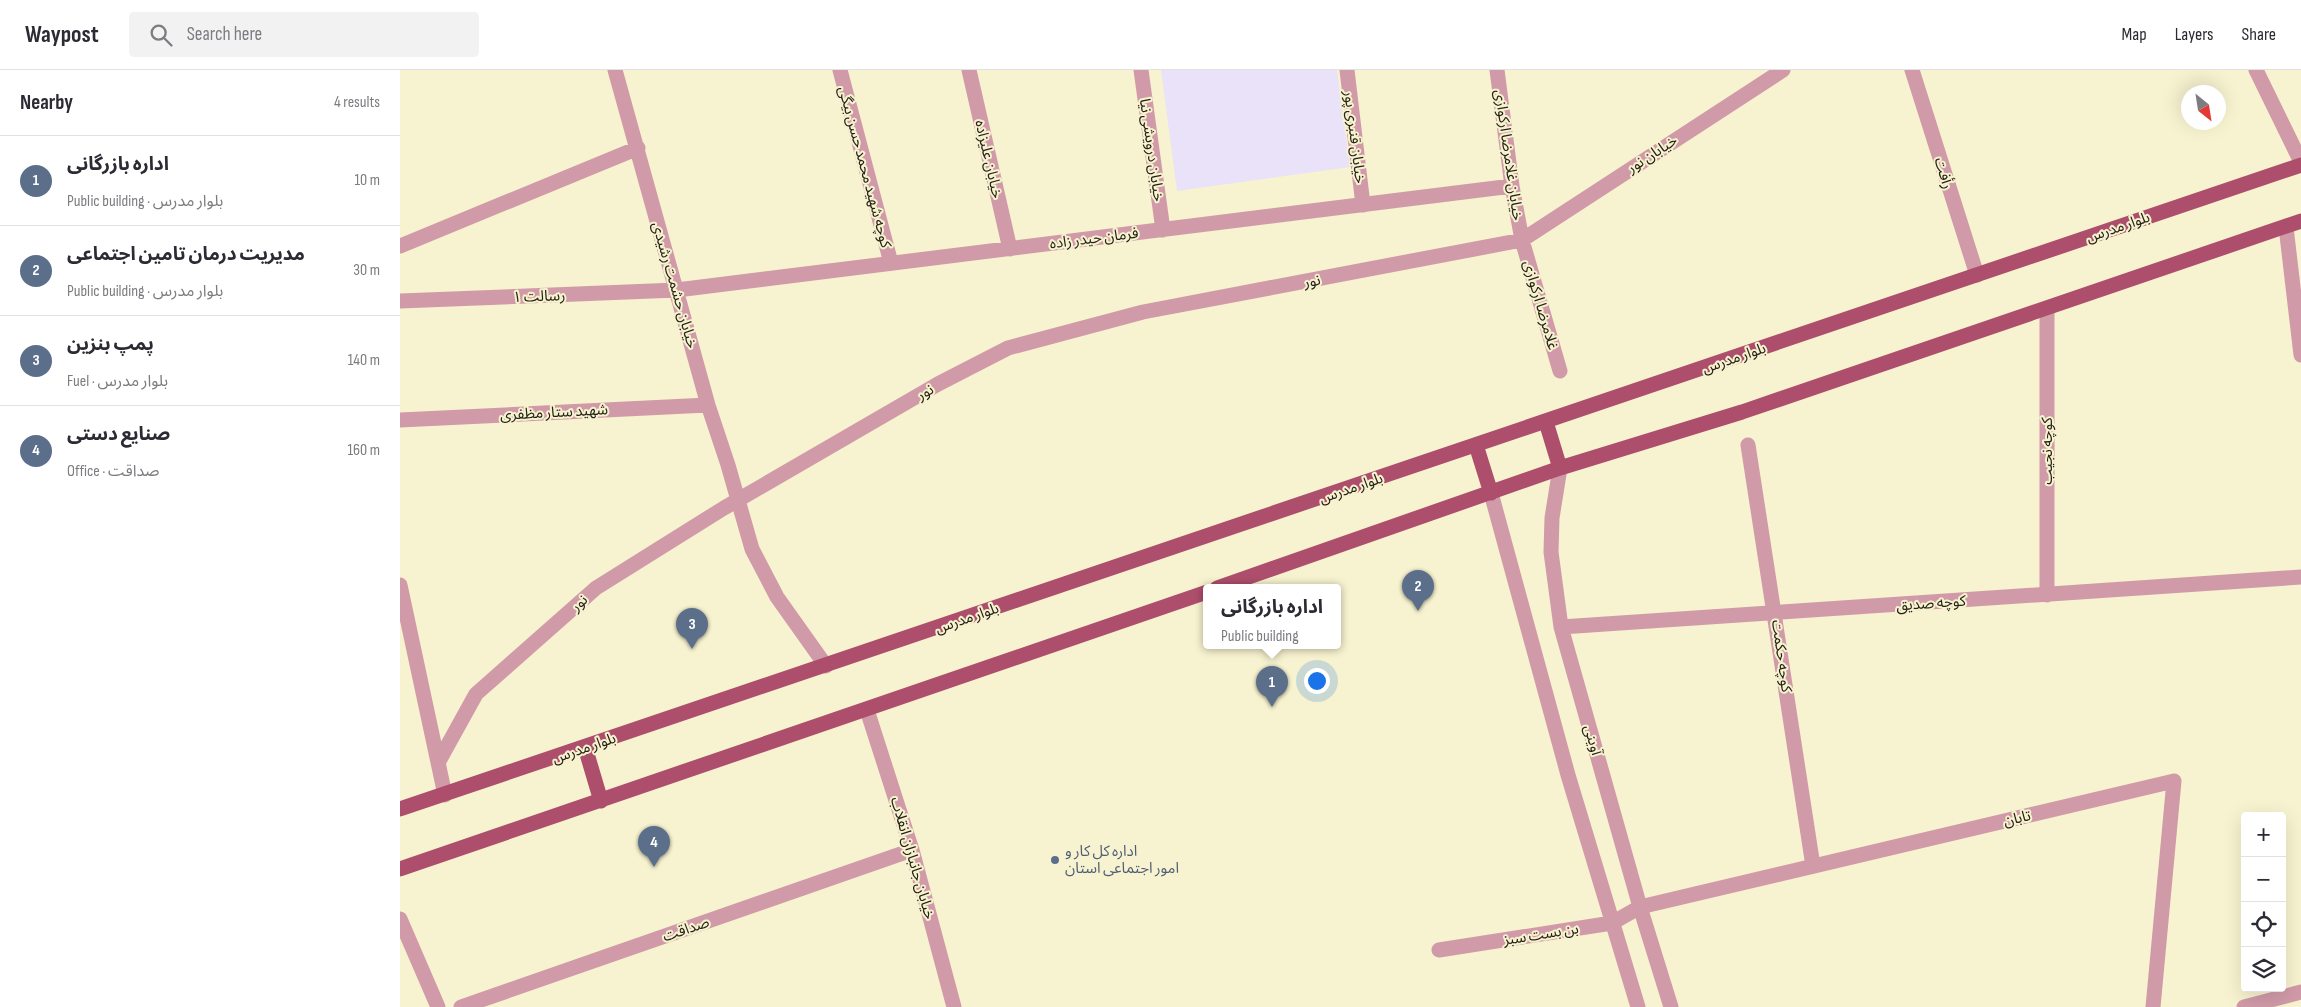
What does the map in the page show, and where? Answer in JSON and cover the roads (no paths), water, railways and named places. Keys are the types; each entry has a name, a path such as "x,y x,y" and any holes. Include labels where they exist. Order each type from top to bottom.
{"main road":[{"name":"بلوار مدرس","path":"400,809 2301,166"},
{"path":"1229,584 1560,468 1742,412 2301,222"},
{"path":"1546,422 1560,468"},
{"path":"1476,446 1491,493"},
{"path":"400,869 1203,593"},
{"path":"585,747 601,801"}],"street":[{"name":"خیابان حشمت رشیدی","path":"615,70 708,405 752,549 777,597 826,666"},
{"name":"کوچه شهید محمد حسن بیگی","path":"840,70 891,264"},
{"name":"خیابان علیزاده","path":"969,70 1010,249"},
{"name":"خیابان درویشی نیا","path":"1141,70 1163,230"},
{"name":"خیابان قنبری پور","path":"1347,70 1363,205"},
{"name":"خیابان غلامرضا ارکوازی","path":"1497,70 1512,186 1522,240"},
{"name":"رأفت","path":"1912,70 1977,275"},
{"path":"2256,70 2301,162"},
{"name":"خیابان نور","path":"1522,240 1776,72"},
{"path":"400,246 638,148"},
{"name":"فرمان حیدر زاده","path":"677,290 1512,186"},
{"path":"2286,226 2301,355"},
{"name":"غلامرضا ارکوازی","path":"1522,240 1560,371"},
{"name":"نور","path":"438,762 476,694 596,588 738,499 938,384 1008,348 1143,312 1522,240"},
{"name":"رسالت ۱","path":"400,301 677,290"},
{"name":"کوچه نجیب","path":"2046,308 2047,594"},
{"name":"شهید ستار مظفری","path":"400,420 708,405"},
{"name":"کوچه حکمت","path":"1748,445 1776,613 1813,866"},
{"name":"آوینی","path":"1560,468 1552,518 1551,552 1561,627 1640,908 1670,1007"},
{"path":"1491,493 1568,775 1638,1007"},
{"name":"کوچه صدیق","path":"1561,627 2301,577"},
{"path":"400,584 445,794"},
{"name":"خیابان جانبازان انقلاب","path":"867,710 912,850 954,1007"},
{"name":"تابان","path":"1640,908 2174,781 2153,1007"},
{"name":"صداقت","path":"461,1007 912,850"},
{"name":"بن بست سبز","path":"1439,950 1612,923 1640,908"},
{"path":"400,919 438,1007"},
{"path":"2244,1007 2301,992"}],"place":[{"name":"مدیریت درمان تامین اجتماعی","path":"1418,611"},
{"name":"پمپ بنزین","path":"692,649"},
{"name":"اداره بازرگانی","path":"1272,707"},
{"name":"اداره کل کار و امور اجتماعی استان","path":"1055,860"},
{"name":"صنایع دستی","path":"654,867"}]}
